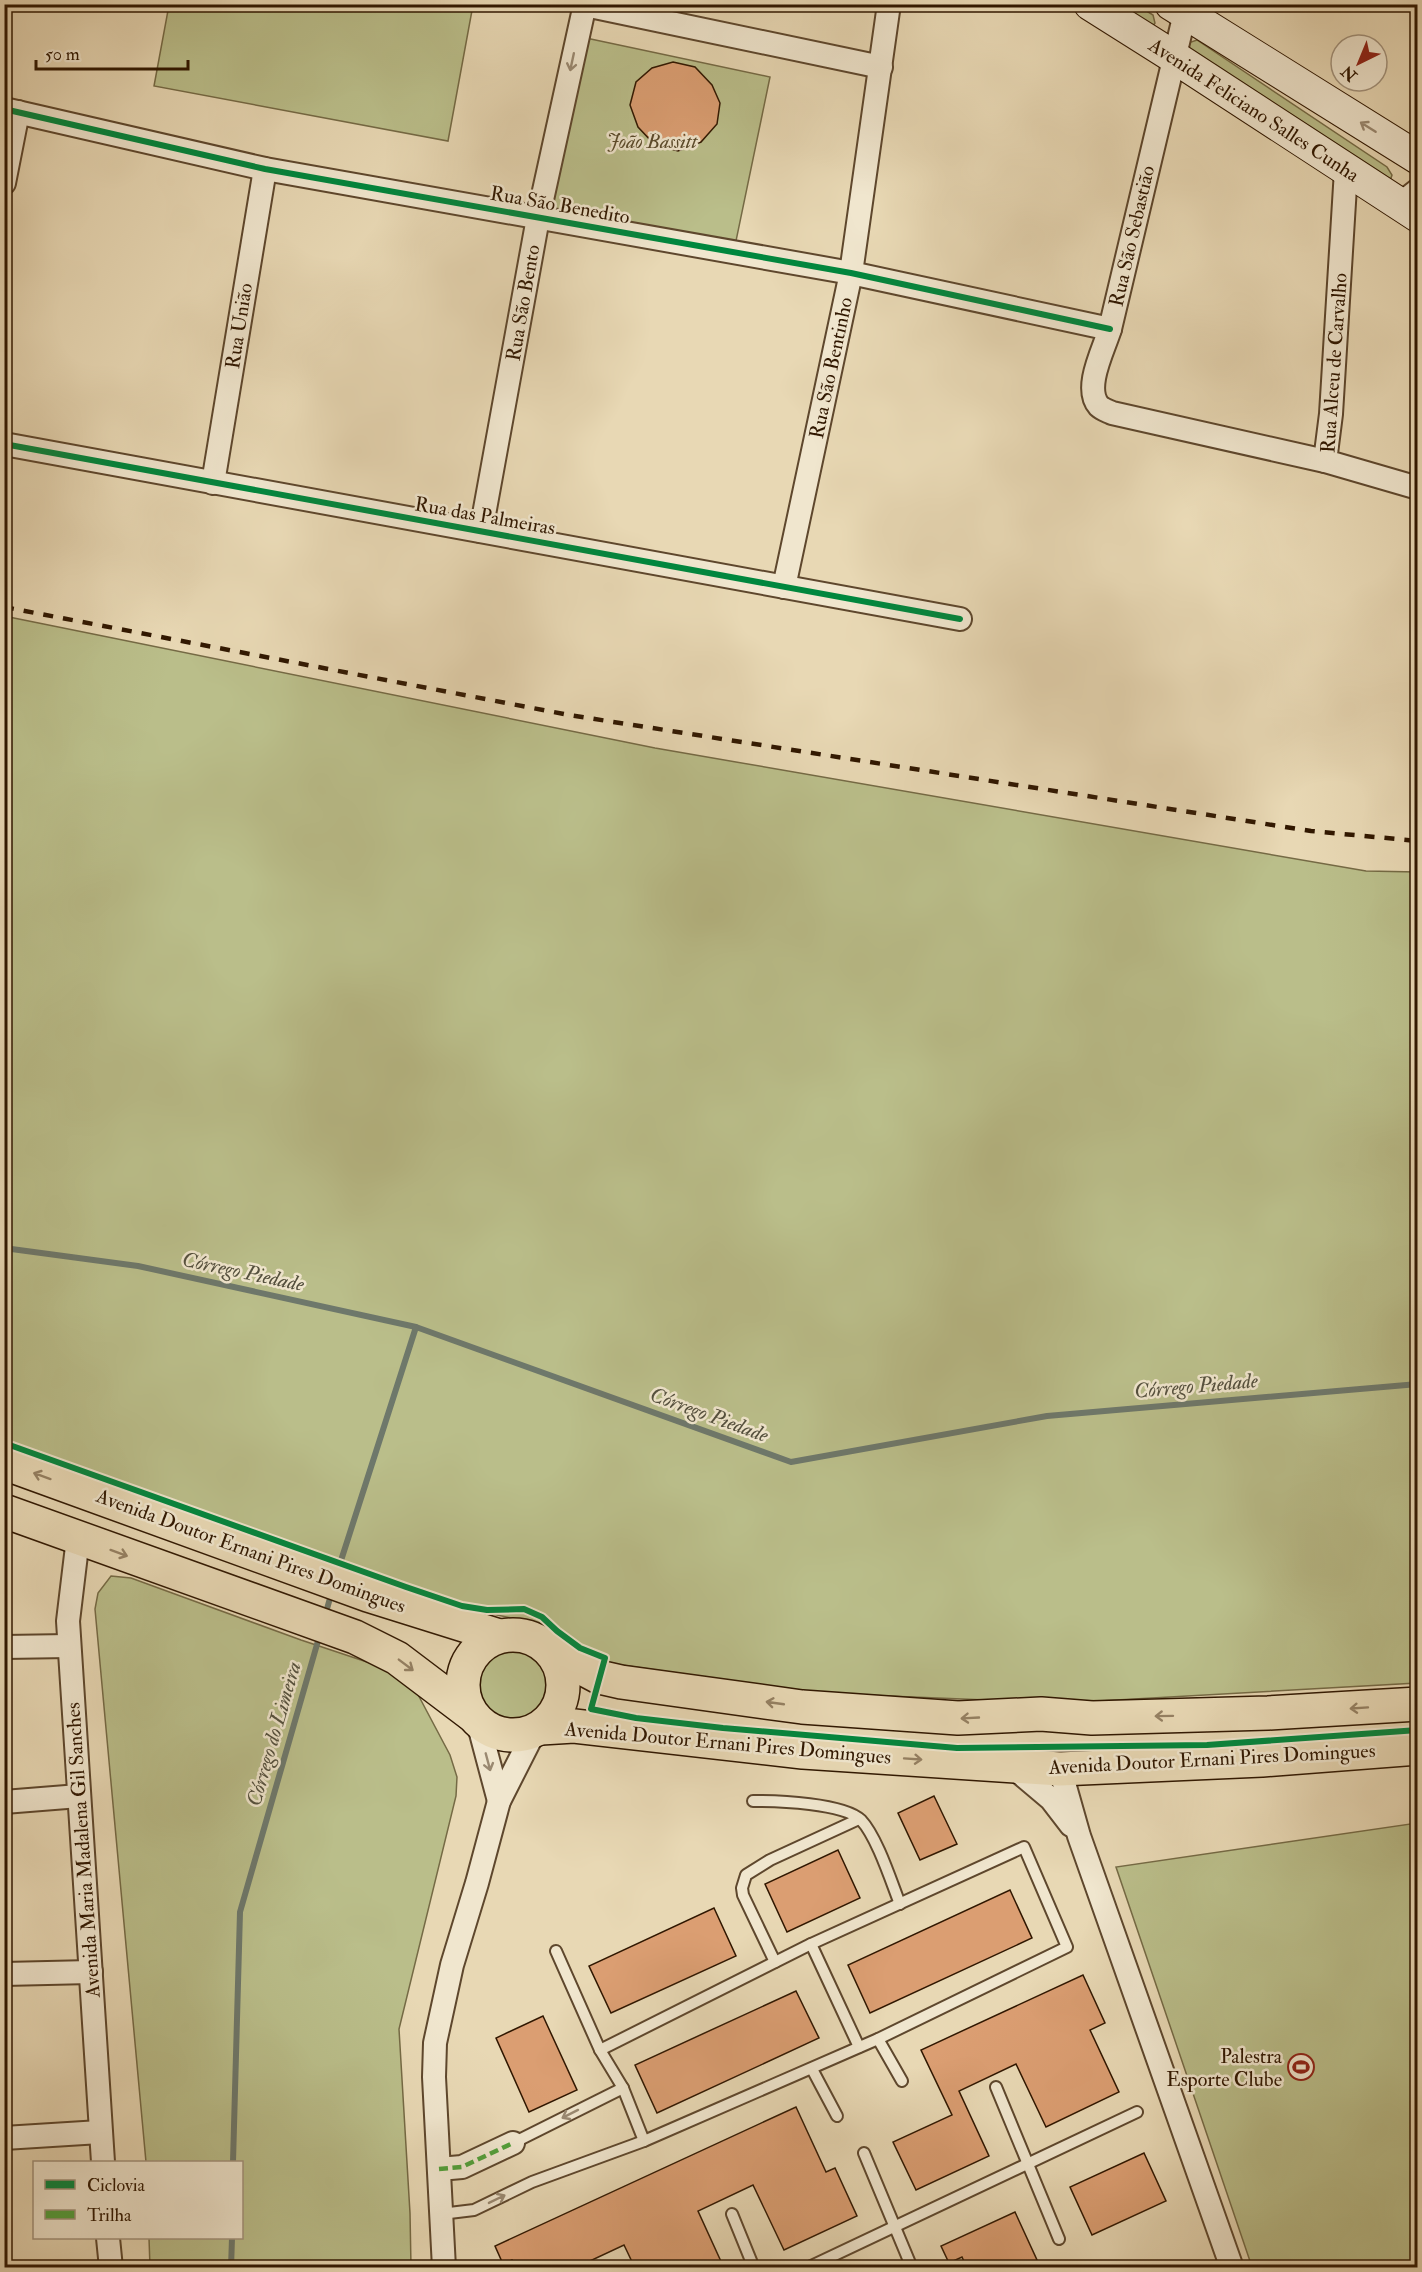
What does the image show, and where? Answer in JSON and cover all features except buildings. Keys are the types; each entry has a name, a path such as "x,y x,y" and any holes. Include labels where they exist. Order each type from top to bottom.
{"main road":[{"name":"Avenida Feliciano Salles Cunha","path":"1090,4 1346,170 1412,204"},
{"path":"1178,9 1418,158"},
{"name":"Avenida Doutor Ernani Pires Domingues","path":"4,1463 368,1595 498,1636"},
{"path":"4,1511 355,1637 397,1658 490,1731 504,1735 520,1736 538,1730 554,1716 561,1700 564,1683 560,1666 550,1652"},
{"path":"474,1718 463,1696 462,1677 469,1659 482,1645 498,1636 517,1635 536,1640 550,1652 599,1677 802,1707 958,1718 1041,1714 1092,1718 1245,1714 1418,1704"},
{"name":"Avenida Doutor Ernani Pires Domingues","path":"538,1730 574,1726 803,1752 1060,1769 1262,1760 1418,1748"}],"street":[{"name":"Rua São Bentinho","path":"784,587 851,273 890,4"},
{"path":"585,5 881,67"},
{"name":"Rua São Bento","path":"481,531 538,218 585,5"},
{"name":"Rua São Sebastião","path":"1178,9 1174,57 1110,329 1093,380 1093,395 1100,406 1122,416 1325,461"},
{"path":"4,183 11,111"},
{"name":"Rua São Benedito","path":"11,111 265,169 851,273 1110,329"},
{"name":"Rua União","path":"213,483 265,169"},
{"name":"Rua Alceu de Carvalho","path":"1346,170 1331,414 1325,461 1418,488"},
{"name":"Rua das Palmeiras","path":"4,444 960,619"},
{"name":"Avenida Maria Madalena Gil Sanches","path":"78,1538 68,1621 103,2161"},
{"path":"4,1647 69,1646"},
{"path":"474,1718 498,1801"},
{"path":"444,2268 434,2077 435,2043 452,1965 477,1883 498,1801 538,1730"},
{"path":"1013,1767 1051,1798 1079,1836"},
{"path":"1060,1769 1079,1836 1232,2268"},
{"path":"4,1802 79,1796"},
{"path":"4,1974 91,1972"},
{"path":"4,2138 100,2132"},
{"path":"439,2169 462,2166 513,2143"},
{"path":"108,2239 111,2268"}],"lane":[{"path":"753,1801 790,1802 828,1807 860,1819 873,1840 900,1904"},
{"path":"775,1962 743,1895 742,1888 746,1875 770,1860 860,1819"},
{"path":"441,2214 474,2210 532,2182 644,2141 879,2039 1067,1947 1024,1847 811,1944 600,2050"},
{"path":"811,1944 859,2047"},
{"path":"556,1951 600,2050 623,2088 644,2141"},
{"path":"879,2039 902,2082"},
{"path":"812,2069 837,2116"},
{"path":"996,2087 1059,2239"},
{"path":"513,2143 623,2088"},
{"path":"807,2268 1137,2112"},
{"path":"864,2153 912,2268"},
{"path":"732,2214 754,2268"}],"green space":[{"path":"169,5 473,5 448,141 154,86"},
{"path":"1102,5 1137,5 1153,15 1155,23 1151,29"},
{"name":"João Bassitt","path":"586,38 770,77 736,241 547,211"},
{"path":"1197,40 1387,167 1392,175 1390,181 1184,54 1185,44"},
{"path":"4,616 655,748 1366,871 1417,872 1417,1683 1063,1703 814,1693 608,1663 516,1619 402,1595 5,1447"},
{"path":"111,1576 131,1578 385,1668 415,1689 450,1755 457,1777 456,1796 399,2029 411,2267 150,2267 149,2239 243,2239 243,2161 146,2161 95,1609 98,1593"},
{"path":"513,1640 530,1643 545,1653 555,1668 558,1685 555,1702 545,1717 530,1727 513,1730 496,1727 481,1717 471,1702 468,1685 471,1668 481,1653 496,1643"},
{"name":"Palestra Esporte Clube","path":"1417,1823 1417,2267 1252,2267 1116,1867"}],"waterway":[{"name":"Córrego Piedade","path":"4,1248 138,1266 416,1327 791,1462 1047,1416 1418,1384"},
{"name":"Córrego do Limeira","path":"337,1573 416,1327"},
{"name":"Córrego do Limeira","path":"325,1616 332,1591"},
{"name":"Córrego do Limeira","path":"233,2161 240,1912 320,1634"},
{"name":"Córrego do Limeira","path":"231,2268 232,2239"}],"railway":[{"path":"4,607 569,715 1311,831 1418,841"}],"marked path":[{"path":"439,2169 462,2167 513,2143"}],"cycle path":[{"path":"4,109 265,169 851,273 1110,329"},
{"path":"4,444 960,619"},
{"path":"4,1443 462,1606 487,1610 524,1609 542,1617 580,1648 605,1658 591,1709 636,1718 723,1728 957,1748 1207,1745 1418,1730"}],"place":[{"name":"Palestra Esporte Clube","path":"1301,2067"}]}
